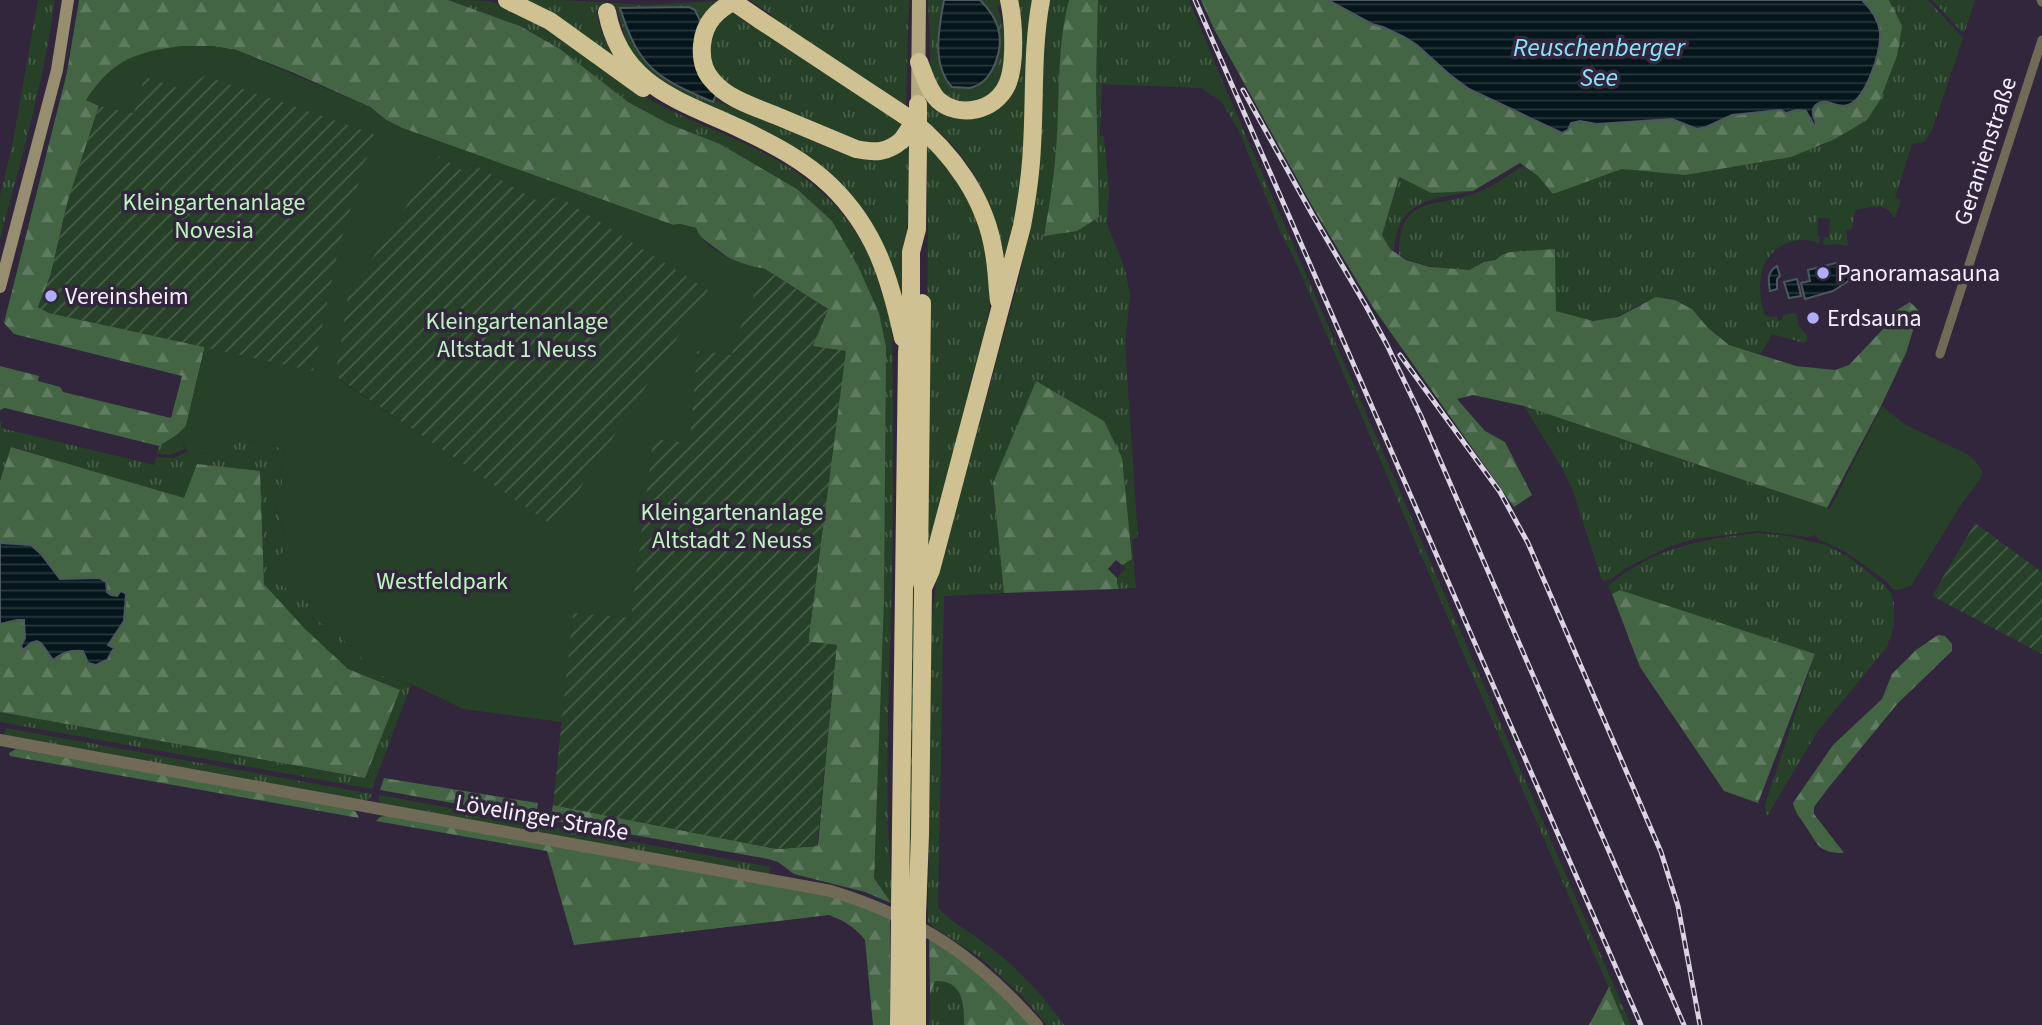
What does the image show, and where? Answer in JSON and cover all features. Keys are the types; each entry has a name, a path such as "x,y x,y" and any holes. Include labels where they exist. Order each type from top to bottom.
{"highway":[{"path":"508,0 572,36 639,86 663,99 678,102"},
{"path":"910,143 886,151 856,149 738,99 716,85 702,61 702,39 712,17 733,0 928,133 947,153 976,198 986,221 994,250 999,308"},
{"path":"919,62 931,90 937,99 948,107 975,110 988,106 1006,87 1010,74 1012,29 1009,0"},
{"path":"923,588 931,570 999,308 1014,261 1029,186 1035,50 1041,0"},
{"path":"607,12 615,40 627,60 657,88 678,102 782,149 838,194 862,224 884,264 907,352"},
{"path":"916,1025 923,588 919,569 923,251 917,229 910,143 918,104"},
{"path":"900,1025 907,352 911,311 911,252 917,229"}],"main road":[{"path":"0,287 57,70 68,0"},
{"path":"918,104 919,0"}],"street":[{"name":"Geranienstraße","path":"1940,354 2042,40"},
{"name":"Lövelinger Straße","path":"0,740 831,891 890,912 947,943 996,981 1037,1025"}],"green space":[{"path":"38,0 55,0 38,90 0,239 0,196 13,141"},
{"path":"79,0 448,0 520,26 560,49 628,102 669,124 720,144 797,189 832,221 858,266 879,313 886,347 884,600 874,878 891,903 865,892 794,874 778,862 768,859 550,820 553,805 777,849 818,846 836,645 808,642 845,351 812,347 828,309 765,269 743,265 730,259 698,235 696,228 673,225 402,128 370,107 294,73 236,50 211,46 87,100 99,106 67,204 51,274 38,307 49,313 205,346 186,426 159,446 5,408 0,410 0,366 39,376 38,381 60,387 63,392 171,418 182,376 14,334 4,323 67,72"},
{"path":"448,0 489,1 511,9 551,32 647,98 780,162 827,197 855,230 872,260 888,304 892,354 888,757 891,903 874,878 879,313 858,266 832,221 797,189 720,144 669,124 628,102 560,49 520,26"},
{"path":"518,0 647,5 717,1 718,4 699,32 716,95 714,100 813,140 855,153 912,135 906,323 886,250 869,219 844,187 647,72 632,56 622,37 625,35 616,7 596,10 606,42 625,69"},
{"path":"750,0 909,0 906,106 770,19 772,15"},
{"path":"928,0 1003,0 997,7 1005,40 1004,66 998,88 988,98 965,105 944,97 931,73"},
{"path":"1011,0 1035,0 1022,186 1005,277 997,232 982,190 959,153 926,121 926,93 950,112 1007,93"},
{"path":"1049,0 1069,0 1060,60 1056,161 1044,235 1099,217 1096,83 1098,0 1189,0 1631,1025 1625,1025 1294,258 1281,234 1239,131 1221,101 1201,88 1102,84 1100,136 1104,136 1109,189 1107,224 1125,269 1130,295 1125,344 1138,538 1132,539 1136,588 1117,589 1117,578 1126,568 1122,565 1132,558 1130,536 993,483 1004,593 944,596 938,908 1011,965 1064,1025 1047,1025 1022,996 981,958 928,923 931,628 938,566 948,521 963,483 1019,279 1027,241 1035,189 1043,34"},
{"path":"1069,0 1098,0 1096,83 1099,217 1077,231 1044,236 1054,170 1060,60"},
{"path":"1201,0 1328,0 1417,45 1469,89 1562,133 1571,123 1580,121 1597,124 1672,119 1697,129 1731,115 1781,110 1786,113 1806,110 1814,125 1816,123 1812,111 1817,104 1848,104 1863,90 1875,60 1880,33 1874,15 1862,0 1889,0 1902,26 1897,56 1880,100 1867,120 1835,139 1791,157 1685,175 1622,169 1553,194 1538,176 1520,163 1473,191 1431,193 1399,177 1382,235 1390,249 1406,260 1430,267 1469,270 1510,252 1555,249 1556,311 1593,321 1618,317 1656,297 1675,300 1692,309 1708,328 1729,345 1796,366 1835,370 1849,365 1884,328 1892,313 1910,302 1919,311 1906,353 1827,508 1524,406 1473,395 1457,399 1485,431 1505,442 1532,495 1514,507 1372,306 1315,211 1214,29"},
{"path":"1889,0 1928,0 1963,38 1932,130 1924,142 1912,144 1895,198 1901,200 1895,217 1882,207 1855,210 1852,229 1846,230 1848,246 1823,245 1824,237 1829,237 1830,219 1818,217 1819,244 1803,240 1787,243 1777,249 1764,264 1760,294 1765,315 1777,316 1778,321 1782,320 1783,315 1797,315 1798,325 1807,336 1804,343 1772,334 1761,354 1736,348 1715,335 1691,309 1675,300 1664,298 1654,299 1604,320 1584,320 1556,311 1555,249 1502,255 1464,270 1435,267 1399,255 1405,222 1412,213 1422,207 1482,190 1523,166 1538,176 1553,194 1623,169 1685,175 1823,145 1867,120 1880,100 1897,56 1892,3"},
{"path":"1932,0 1975,0 1965,31 1962,32"},
{"path":"728,10 756,29 759,26 903,122 893,140 871,146 743,95 715,74 710,62 709,34"},
{"name":"Westfeldpark","path":"181,46 211,46 236,50 370,107 402,128 673,225 696,228 707,244 725,256 765,269 733,345 732,355 697,351 690,443 653,439 631,619 573,613 562,722 463,709 416,686 377,674 366,666 357,649 348,645 337,632 316,620 302,592 295,592 280,585 276,573 277,559 290,548 273,500 283,486 280,470 285,452 276,446 243,439 219,452 189,455 178,434 186,426 205,346 313,370 339,246 374,134 336,121 181,89 134,113 99,106 86,100 105,76 126,60 150,51","holes":["475,165 536,200 555,526 335,377 341,346 343,347"]},
{"name":"Kleingartenanlage Novesia","path":"205,76 374,134 339,246 313,371 49,313 38,307 51,274 67,204 99,106 134,113 145,77 181,89"},
{"path":"926,140 969,196 990,258 991,298 984,338 932,543 925,544 928,226"},
{"name":"Kleingartenanlage Altstadt 1 Neuss","path":"439,156 468,174 475,165 536,200 561,198 708,290 555,527 335,376 340,345 344,344 341,342 348,296"},
{"path":"1398,177 1431,193 1473,191 1419,205 1402,221 1394,251 1382,235"},
{"path":"917,254 913,907 909,907 912,468"},
{"name":"Kleingartenanlage Altstadt 2 Neuss","path":"765,269 828,310 813,346 846,351 809,635 809,642 837,645 817,846 777,849 553,805 573,613 631,618 653,439 690,443 697,351 732,355 733,345"},
{"path":"1036,381 1104,421 1122,458 1132,559 1122,565 1116,560 1108,569 1117,578 1117,589 1004,593 993,483"},
{"path":"1524,406 1790,496 1758,531 1694,539 1670,546 1604,581 1573,491"},
{"path":"1882,406 1904,424 1969,455 1982,472 1981,478 1911,586 1898,590 1893,589 1885,580 1844,551 1818,539 1817,535 1807,537 1758,531 1790,496 1830,509"},
{"path":"0,421 1,428 154,465 156,457 174,458 187,452 189,455 219,452 243,439 276,446 285,452 280,470 283,486 273,500 302,592 316,620 338,632 348,645 357,649 366,666 377,674 411,685 372,789 0,722 0,712 364,778 348,669 304,628 264,584 260,471 184,498 12,447 0,481"},
{"path":"178,434 185,449 170,455 157,454 159,446"},
{"path":"11,447 184,498 197,464 260,471 264,584 304,628 348,669 400,690 365,778 0,712 0,624 24,620 25,638 31,643 41,643 53,660 63,652 83,651 88,663 108,645 117,596 108,592 99,578 60,579 31,545 0,543 0,481"},
{"path":"1975,523 2042,572 2042,654 1932,596"},
{"path":"1758,533 1788,536 1826,545 1847,556 1881,582 1894,602 1894,625 1887,647 1817,732 1766,818 1765,805 1815,654 1620,590 1612,594 1608,586 1625,573 1660,554 1697,542"},
{"path":"1620,590 1815,654 1758,803 1724,791 1640,667 1612,594"},
{"path":"1938,635 1945,636 1952,644 1952,651 1898,703 1814,807 1814,814 1844,853 1823,849 1815,842 1793,803 1833,745 1882,699 1892,674 1916,650"},
{"path":"6,728 372,794 363,802 3,738"},
{"path":"16,749 349,808 356,812 359,818 10,756 9,753"},
{"path":"384,778 538,803 536,818 380,790"},
{"path":"379,795 771,867 768,874 385,806 379,801"},
{"path":"389,815 830,895 890,917 890,1025 873,1025 865,940 853,928 834,917 829,915 574,945 547,851 376,821"},
{"path":"929,937 971,964 1033,1025 964,1025 960,994 951,984 935,981 930,995"},
{"path":"935,981 947,981 957,988 962,1000 964,1025 929,1025 930,995"},
{"path":"1609,987 1625,1025 1589,1025"}],"water":[{"path":"944,0 980,0 991,13 998,28 999,46 995,64 984,80 969,88 952,87 941,68 938,45"},
{"name":"Reuschenberger See","path":"1328,0 1862,0 1876,19 1880,41 1875,63 1861,94 1855,101 1844,106 1824,102 1817,104 1813,111 1814,125 1806,111 1786,113 1781,110 1732,115 1697,129 1672,119 1597,124 1580,121 1571,123 1568,130 1562,133 1469,89 1417,45"},
{"path":"689,7 695,10 701,23 717,93 713,102 677,86 652,68 635,45 620,8"},
{"path":"1836,263 1846,269 1848,281 1833,291 1805,299 1801,283 1810,281 1808,270"},
{"path":"1777,266 1780,276 1777,279 1777,289 1770,291 1769,277"},
{"path":"1797,279 1801,296 1789,298 1784,282"},
{"path":"0,543 31,545 60,579 99,578 106,582 107,592 111,595 117,596 121,591 126,594 124,621 108,645 114,648 107,660 96,665 88,663 83,651 71,651 53,660 37,641 23,650 21,646 25,638 24,620 0,624"}],"railway":[{"path":"1195,0 1641,1025"},
{"path":"1243,90 1366,306 1421,416 1684,1025"},
{"path":"1400,355 1500,492 1528,543 1661,852 1678,906 1700,1025"}],"place":[{"name":"Panoramasauna","path":"1823,273"},
{"name":"Vereinsheim","path":"51,296"},
{"name":"Erdsauna","path":"1813,318"}]}
